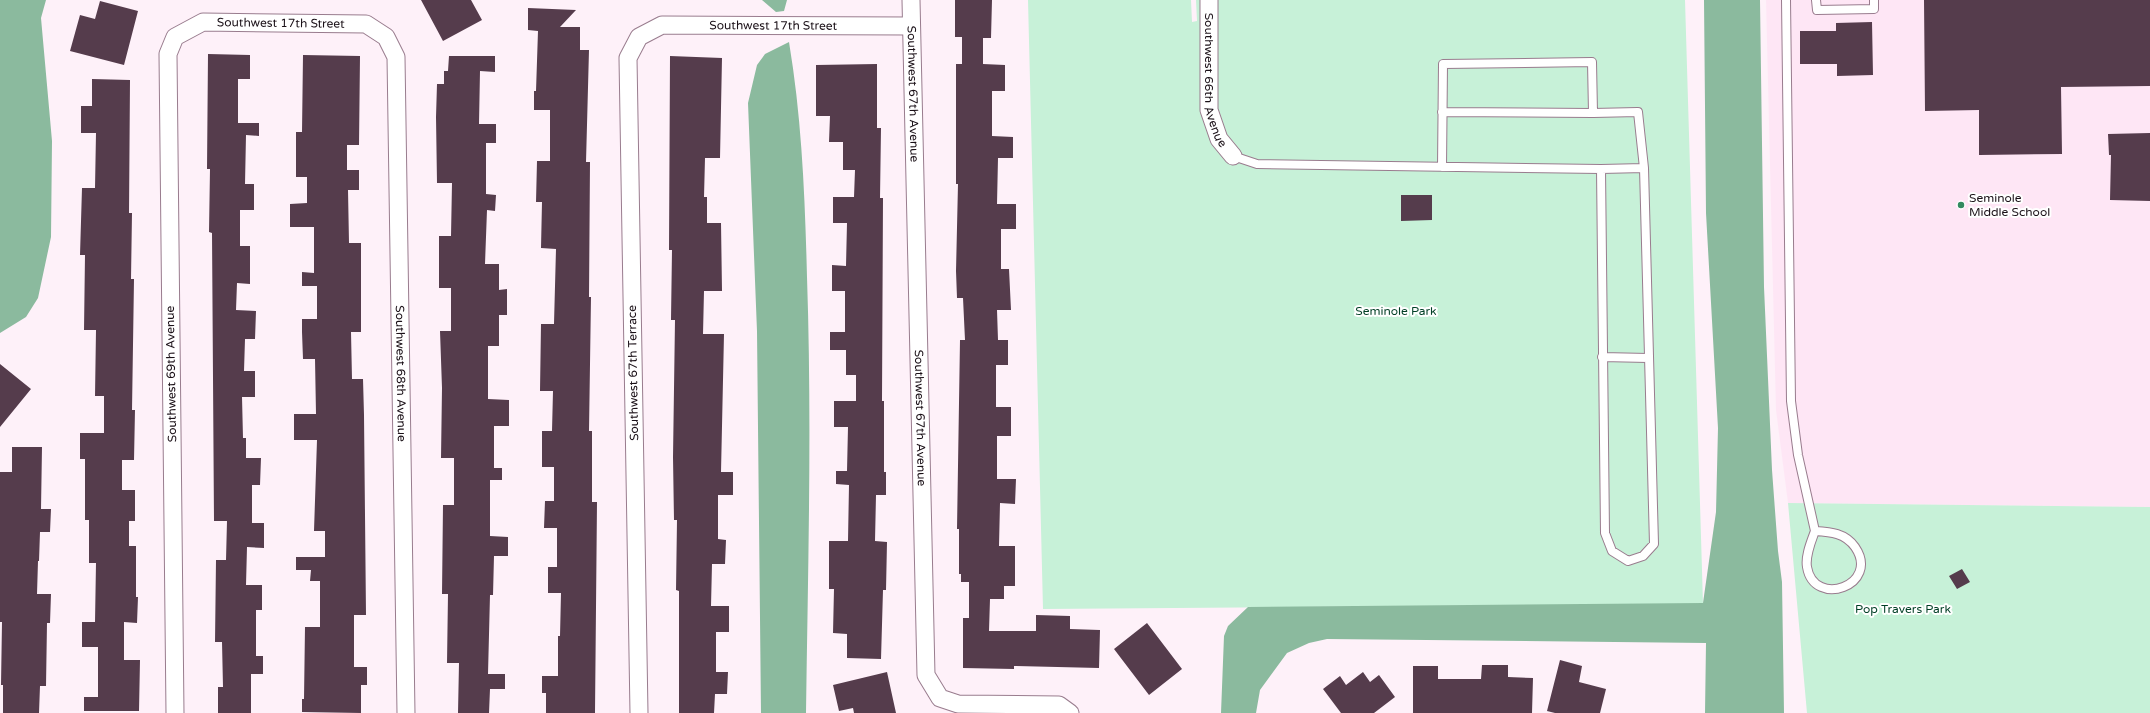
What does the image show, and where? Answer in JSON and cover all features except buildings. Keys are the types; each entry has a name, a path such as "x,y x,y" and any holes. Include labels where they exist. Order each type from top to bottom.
{"street":[{"name":"Southwest 67th Avenue","path":"910,0 926,675 940,698 958,704 1059,705 1070,713"},
{"name":"Southwest 66th Avenue","path":"1209,0 1209,110 1219,139 1233,156"},
{"name":"Southwest 17th Street","path":"175,37 203,22 366,24 386,37"},
{"name":"Southwest 17th Street","path":"639,37 662,25 911,26"},
{"name":"Southwest 69th Avenue","path":"175,37 168,54 175,713"},
{"name":"Southwest 68th Avenue","path":"386,37 396,56 406,713"},
{"name":"Southwest 67th Terrace","path":"638,713 628,58 639,37"}],"lane":[{"path":"1786,0 1791,401 1798,455 1809,495 1815,532 1807,560 1810,576 1823,588 1842,589 1851,584 1861,570 1861,561 1858,551 1846,537 1836,533 1815,532"},
{"path":"1816,0 1817,10 1874,9 1874,0"},
{"path":"1442,167 1443,64 1549,61 1592,62 1593,113"},
{"path":"1442,112 1638,112 1644,168 1654,544 1643,556 1628,561 1612,551 1605,533 1601,169"},
{"path":"1233,156 1257,164 1601,169 1644,168"},
{"path":"1602,357 1648,358"}],"shaded area":[{"path":"0,0 46,0 41,18 52,141 51,237 38,298 26,317 0,333"},
{"path":"762,0 787,0 784,11 776,12"},
{"path":"1704,0 1760,0 1764,287 1772,470 1778,551 1782,582 1784,713 1705,713 1706,643 1327,639 1309,643 1287,653 1260,690 1256,713 1221,713 1224,636 1228,626 1248,607 1703,603 1716,512 1718,428 1706,213"},
{"name":"Seminole Middle School","path":"1766,0 2150,0 2150,507 1788,503 1776,410"},
{"path":"789,42 797,101 802,159 808,331 809,495 806,713 761,713 757,331 748,103 757,65 765,54"}],"green space":[{"name":"Seminole Park","path":"1028,0 1191,0 1192,22 1197,21 1196,0 1685,0 1703,604 1043,609"},
{"name":"Pop Travers Park","path":"1788,503 2150,507 2150,713 1807,713"}],"place":[{"name":"Seminole Middle School","path":"1961,205"}]}
